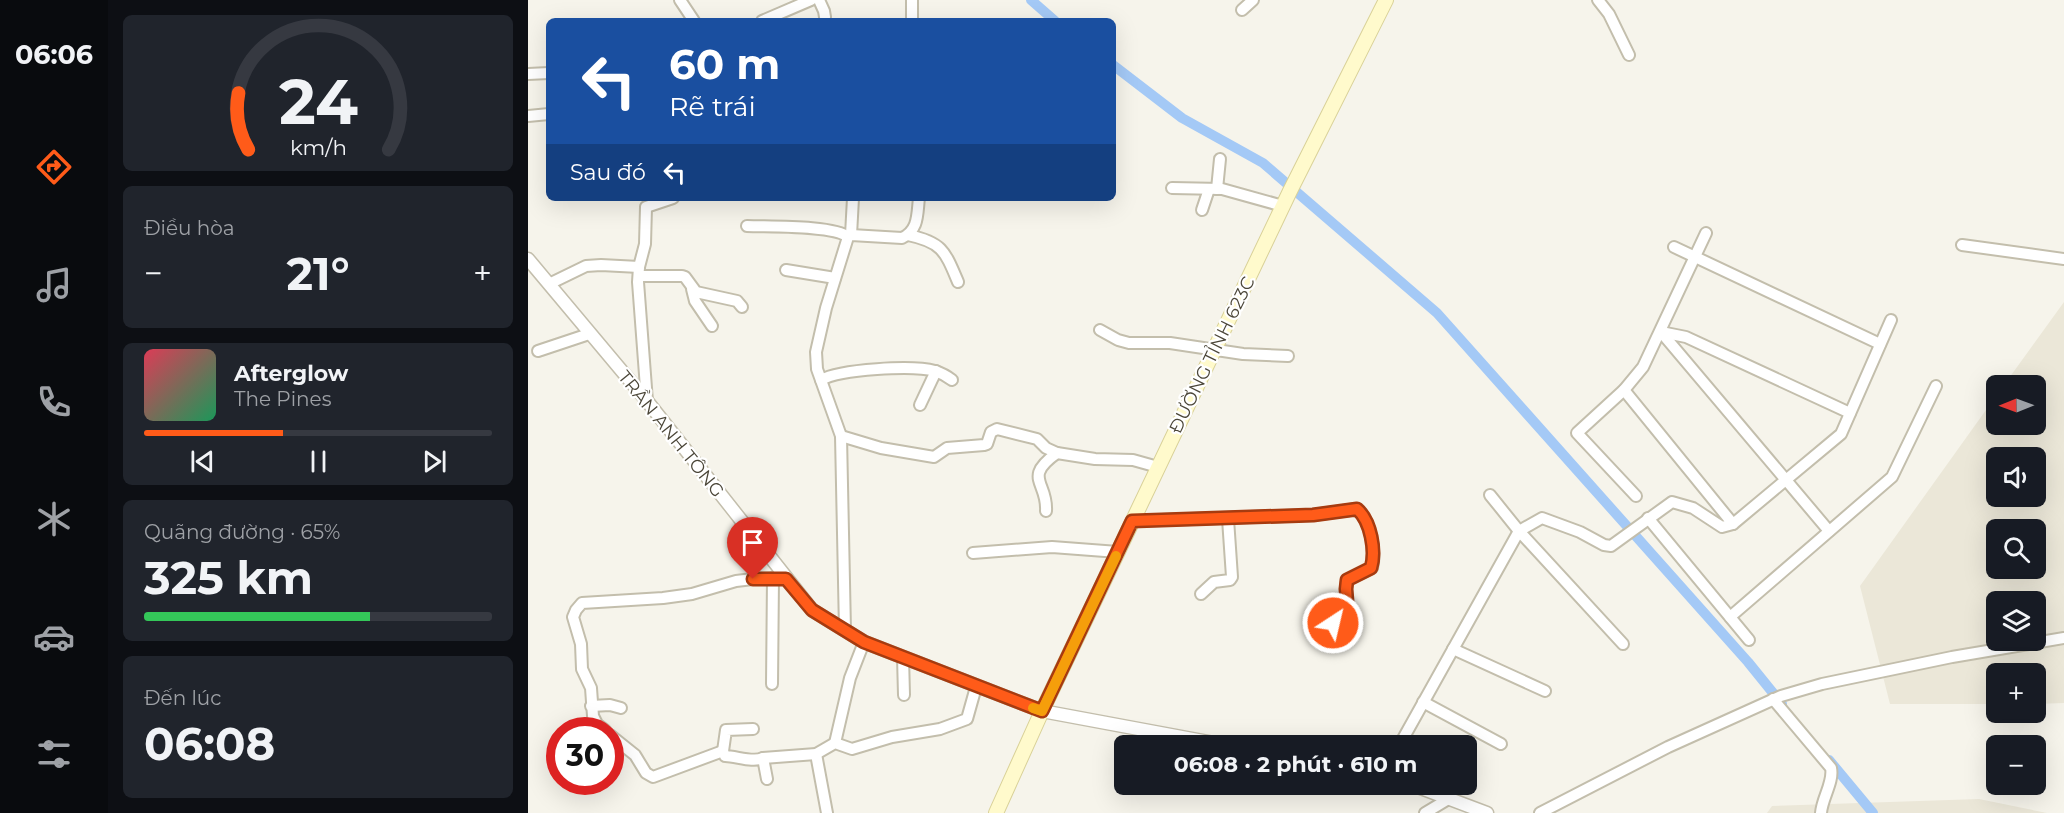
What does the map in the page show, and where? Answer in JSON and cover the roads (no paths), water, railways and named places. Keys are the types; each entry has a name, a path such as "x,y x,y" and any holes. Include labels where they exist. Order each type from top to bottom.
{"main road":[{"name":"ĐƯỜNG TỈNH 623C","path":"996,813 1042,711 1292,187 1386,0"}],"street":[{"path":"680,0 692,18"},
{"path":"769,18 811,0"},
{"path":"819,0 825,17"},
{"path":"912,0 912,18"},
{"path":"1242,10 1253,0"},
{"path":"1598,0 1609,14 1629,55"},
{"path":"528,74 546,73"},
{"path":"528,116 546,114"},
{"path":"1202,210 1213,189 1220,159"},
{"path":"1172,188 1213,189 1257,197 1283,206"},
{"path":"845,630 841,436 817,369 816,352 835,278 849,236 854,201"},
{"path":"747,226 818,229 844,233 849,236 902,238 908,235 917,222 919,201"},
{"path":"645,202 645,244 639,272 646,401"},
{"path":"1636,496 1577,433 1623,390 1643,367 1706,233"},
{"path":"908,235 926,239 939,247 958,282"},
{"path":"1962,245 2064,258"},
{"path":"1674,247 1880,344"},
{"name":"TRẦN ANH TÔNG","path":"528,259 534,274 549,284 646,401 812,610 864,642 1042,711 1171,735"},
{"path":"549,284 586,266 601,265 639,272 682,276 685,277 695,301 712,326"},
{"path":"786,270 835,278"},
{"path":"692,290 737,301 742,307"},
{"path":"1405,735 1519,531 1542,518 1611,546 1672,502 1693,508 1722,527 1733,524 1841,434 1891,320"},
{"path":"1100,330 1129,343 1170,343 1244,354 1288,356"},
{"path":"1661,332 1686,336 1850,414"},
{"path":"1661,332 1829,531"},
{"path":"538,351 590,334"},
{"path":"821,380 836,374 884,369 936,372 952,380"},
{"path":"920,405 936,372"},
{"path":"1730,617 1892,477 1936,386"},
{"path":"1623,390 1733,524"},
{"path":"841,436 881,448 934,457 947,448 987,444 992,432 998,429 1037,439 1046,448 1057,453 1095,459 1134,460 1158,467"},
{"path":"1046,511 1047,501 1039,484 1040,470 1044,463 1057,453"},
{"path":"1490,495 1519,531 1623,644"},
{"path":"1132,521 1313,515 1352,509 1361,512 1371,537 1373,561 1371,568 1347,580 1348,615 1345,620 1333,623"},
{"path":"1648,518 1749,640"},
{"path":"1201,594 1211,584 1230,580 1232,576 1228,519"},
{"path":"973,554 1052,547 1118,552"},
{"path":"772,684 773,578"},
{"path":"595,717 591,706 591,688 582,669 581,644 573,617 582,603 663,598 692,594 736,581 786,579"},
{"path":"1540,813 1668,747 1777,698 1822,684 1887,670 2064,638"},
{"path":"753,729 726,730 724,756 758,760 816,754 835,743 850,678 864,642"},
{"path":"1453,649 1545,691"},
{"path":"903,657 904,695"},
{"path":"835,743 852,749 892,737 940,729 967,719 976,687"},
{"path":"1777,698 1831,768 1832,774 1823,799 1821,813"},
{"path":"1424,702 1501,744"},
{"path":"591,706 610,705 621,708"},
{"path":"624,746 635,755 646,772 653,777 723,751"},
{"path":"816,754 827,813"},
{"path":"763,758 767,779"},
{"path":"1441,795 1487,813"},
{"path":"1425,813 1450,798"}],"waterway":[{"path":"1031,0 1052,18"},
{"path":"1116,67 1182,118 1263,163 1437,313 1748,662 1782,704"},
{"path":"1829,760 1873,813"}]}
